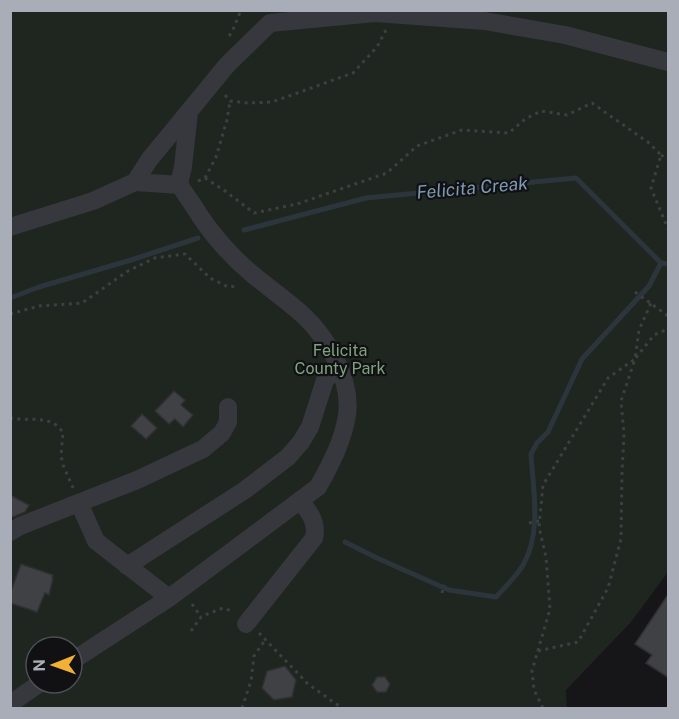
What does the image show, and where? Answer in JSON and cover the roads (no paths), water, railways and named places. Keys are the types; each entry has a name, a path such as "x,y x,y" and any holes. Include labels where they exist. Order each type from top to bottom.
{"lane":[{"path":"135,182 149,160 227,65 275,17 387,14 485,21 565,36 669,62"},
{"path":"84,653 169,598 318,487 337,450 347,412 346,392 338,365 329,346 302,314 250,272 226,249 181,186 189,112"},
{"path":"10,227 93,201 135,182 181,186"},
{"path":"127,566 244,490 288,457 310,427 325,380 338,365"},
{"path":"10,532 137,480 203,449 222,433 228,422 228,408"},
{"path":"248,622 314,538 313,518 300,500"},
{"path":"79,503 96,541 169,598"},
{"path":"10,704 24,694"}],"waterway":[{"name":"Felicita Creak","path":"244,230 366,198 576,178 661,263 668,264"},
{"name":"Felicita Creak","path":"10,298 198,238"},
{"path":"345,542 449,590 496,597 523,565 533,539 535,511 531,454 537,443 548,432 582,359 649,286 661,263"}],"park label":[{"name":"Felicita County Park","path":"340,359"}]}
